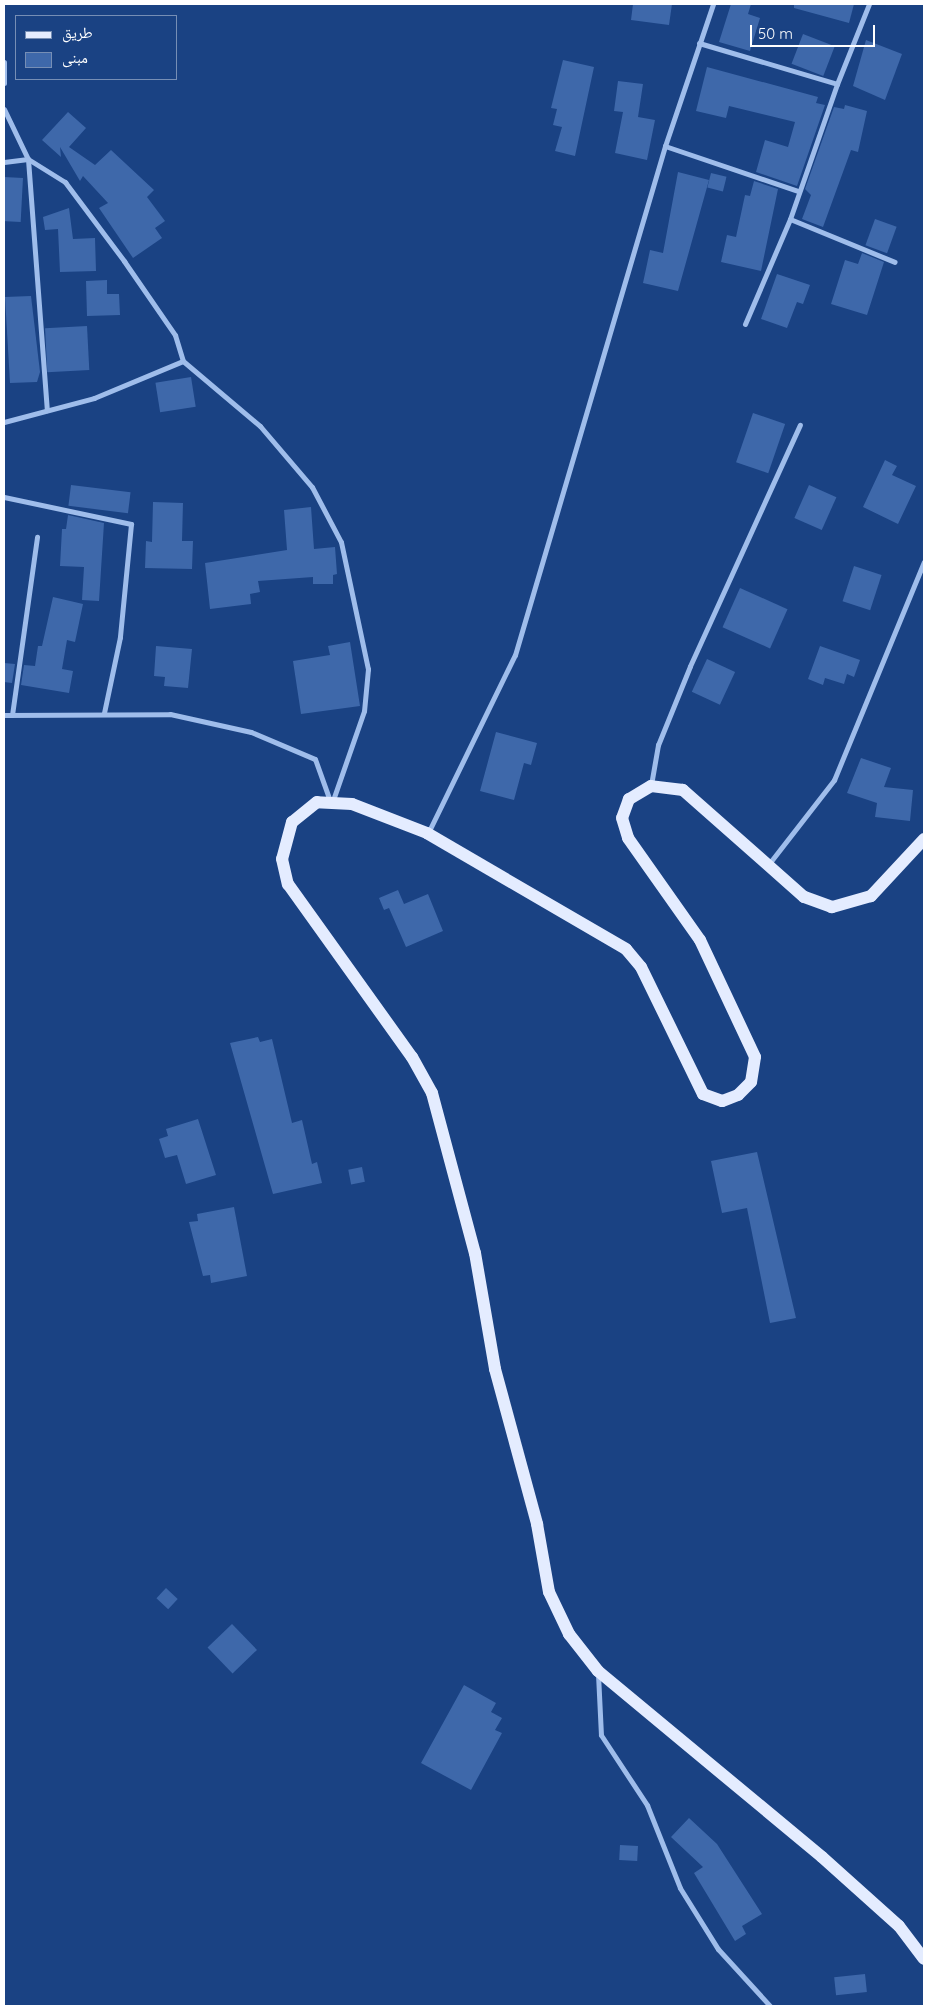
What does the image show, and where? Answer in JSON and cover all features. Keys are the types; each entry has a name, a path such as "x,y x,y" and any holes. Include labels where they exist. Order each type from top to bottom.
{"main road":[{"path":"924,839 880,887 851,905 832,907 804,897 683,790 651,786 629,798 624,828 696,933 751,1045 756,1070 751,1082 729,1099 715,1100 703,1094 641,967 626,949 428,833 352,804 307,806 292,822 282,859 288,884 412,1057 432,1093 475,1253 495,1368 537,1524 549,1592 569,1634 598,1671 822,1857 899,1926 924,1959"}],"street":[{"path":"428,833 516,655 665,146 713,4"},
{"path":"745,324 790,219 798,191 822,136 837,84 870,4"},
{"path":"699,43 837,84"},
{"path":"4,62 4,83"},
{"path":"4,109 28,159 48,410"},
{"path":"665,146 798,191"},
{"path":"4,162 28,159 65,182 175,334 184,361 260,426 312,487 341,542 368,669 364,711 331,804"},
{"path":"790,219 895,262"},
{"path":"4,422 94,398 184,361"},
{"path":"651,786 658,745 687,675 800,425"},
{"path":"4,497 131,524 120,637 104,713"},
{"path":"12,715 37,537"},
{"path":"768,866 834,780 924,562"},
{"path":"4,715 170,714 252,732 315,759 331,804"},
{"path":"598,1671 601,1736 647,1805 680,1888 718,1949 770,2006"}],"building":[{"path":"633,4 672,4 669,25 631,20"},
{"path":"731,4 751,4 748,14 760,18 750,51 719,42"},
{"path":"794,4 854,4 849,23 794,8"},
{"path":"803,34 835,46 823,76 792,64"},
{"path":"866,40 902,54 885,100 853,86"},
{"path":"563,60 594,67 575,156 555,151 562,127 553,125 557,109 551,108"},
{"path":"707,67 818,97 816,103 825,105 797,186 756,172 765,140 788,147 795,122 729,106 726,118 696,111"},
{"path":"618,81 643,84 638,117 655,120 647,160 615,153 623,112 614,111"},
{"path":"845,105 867,111 858,152 851,150 823,227 802,219 811,195 805,189 834,107 844,109"},
{"path":"68,112 86,128 69,147 95,165 111,150 154,190 147,197 165,221 155,228 162,238 133,258 99,208 108,203 83,176 80,181 60,147 61,157 42,140"},
{"path":"678,172 709,180 678,291 643,283 650,250 663,253"},
{"path":"711,173 727,177 723,191 707,188"},
{"path":"4,177 23,178 21,222 4,221"},
{"path":"754,181 778,189 761,271 721,262 727,235 736,237 745,195 750,196"},
{"path":"69,208 73,239 95,238 96,271 60,272 58,229 45,230 43,217"},
{"path":"875,219 897,227 887,253 865,245"},
{"path":"862,253 884,262 867,315 831,304 845,260 858,264"},
{"path":"777,274 810,285 803,304 797,302 787,328 761,319"},
{"path":"107,280 107,294 119,294 120,315 87,316 86,281"},
{"path":"31,296 40,372 37,382 10,383 5,297"},
{"path":"87,326 89,370 47,372 45,328"},
{"path":"191,377 196,407 160,412 155,383"},
{"path":"753,413 785,424 768,473 736,462"},
{"path":"885,460 897,466 892,475 916,486 898,524 863,507"},
{"path":"71,485 131,492 128,513 68,506"},
{"path":"809,485 836,497 822,530 794,518"},
{"path":"153,502 183,503 182,541 193,541 192,569 145,568 146,541 152,542"},
{"path":"311,507 314,549 335,547 337,574 333,575 333,584 313,584 313,577 258,581 260,592 250,594 251,604 210,609 205,563 287,550 284,510"},
{"path":"68,515 104,523 99,601 82,600 84,567 60,566 62,529 66,529"},
{"path":"854,566 882,575 870,610 843,601"},
{"path":"740,588 788,609 770,648 723,627"},
{"path":"53,597 83,604 75,642 67,640 62,669 73,671 69,693 21,685 24,665 35,666 38,646 42,646"},
{"path":"350,642 360,706 301,714 293,661 330,655 328,646"},
{"path":"156,646 192,649 188,688 164,686 165,677 154,676"},
{"path":"820,646 860,660 854,677 847,674 844,684 825,678 823,685 808,679"},
{"path":"707,659 735,672 720,705 692,692"},
{"path":"4,663 15,664 12,683 4,682"},
{"path":"496,732 537,743 531,765 524,763 514,800 480,791"},
{"path":"861,758 891,768 884,787 913,790 910,821 875,817 877,803 847,793"},
{"path":"398,890 404,904 428,894 443,931 406,947 389,908 384,910 379,898"},
{"path":"258,1037 260,1042 272,1039 292,1123 302,1120 312,1164 317,1162 322,1183 273,1194 230,1043"},
{"path":"198,1119 216,1175 186,1184 177,1155 165,1158 159,1139 168,1136 166,1129"},
{"path":"757,1152 796,1318 770,1323 747,1208 722,1213 711,1161"},
{"path":"362,1167 365,1182 351,1184 348,1170"},
{"path":"234,1207 247,1276 211,1283 210,1275 203,1276 189,1222 198,1221 197,1214"},
{"path":"166,1588 178,1599 168,1609 156,1598"},
{"path":"232,1624 257,1650 233,1674 208,1648"},
{"path":"464,1685 496,1703 491,1712 502,1718 495,1730 502,1733 471,1790 421,1763"},
{"path":"689,1818 717,1844 762,1914 742,1926 746,1934 735,1941 694,1873 703,1867 671,1837"},
{"path":"620,1845 638,1846 637,1861 619,1860"},
{"path":"865,1974 867,1992 836,1995 834,1977"}]}
